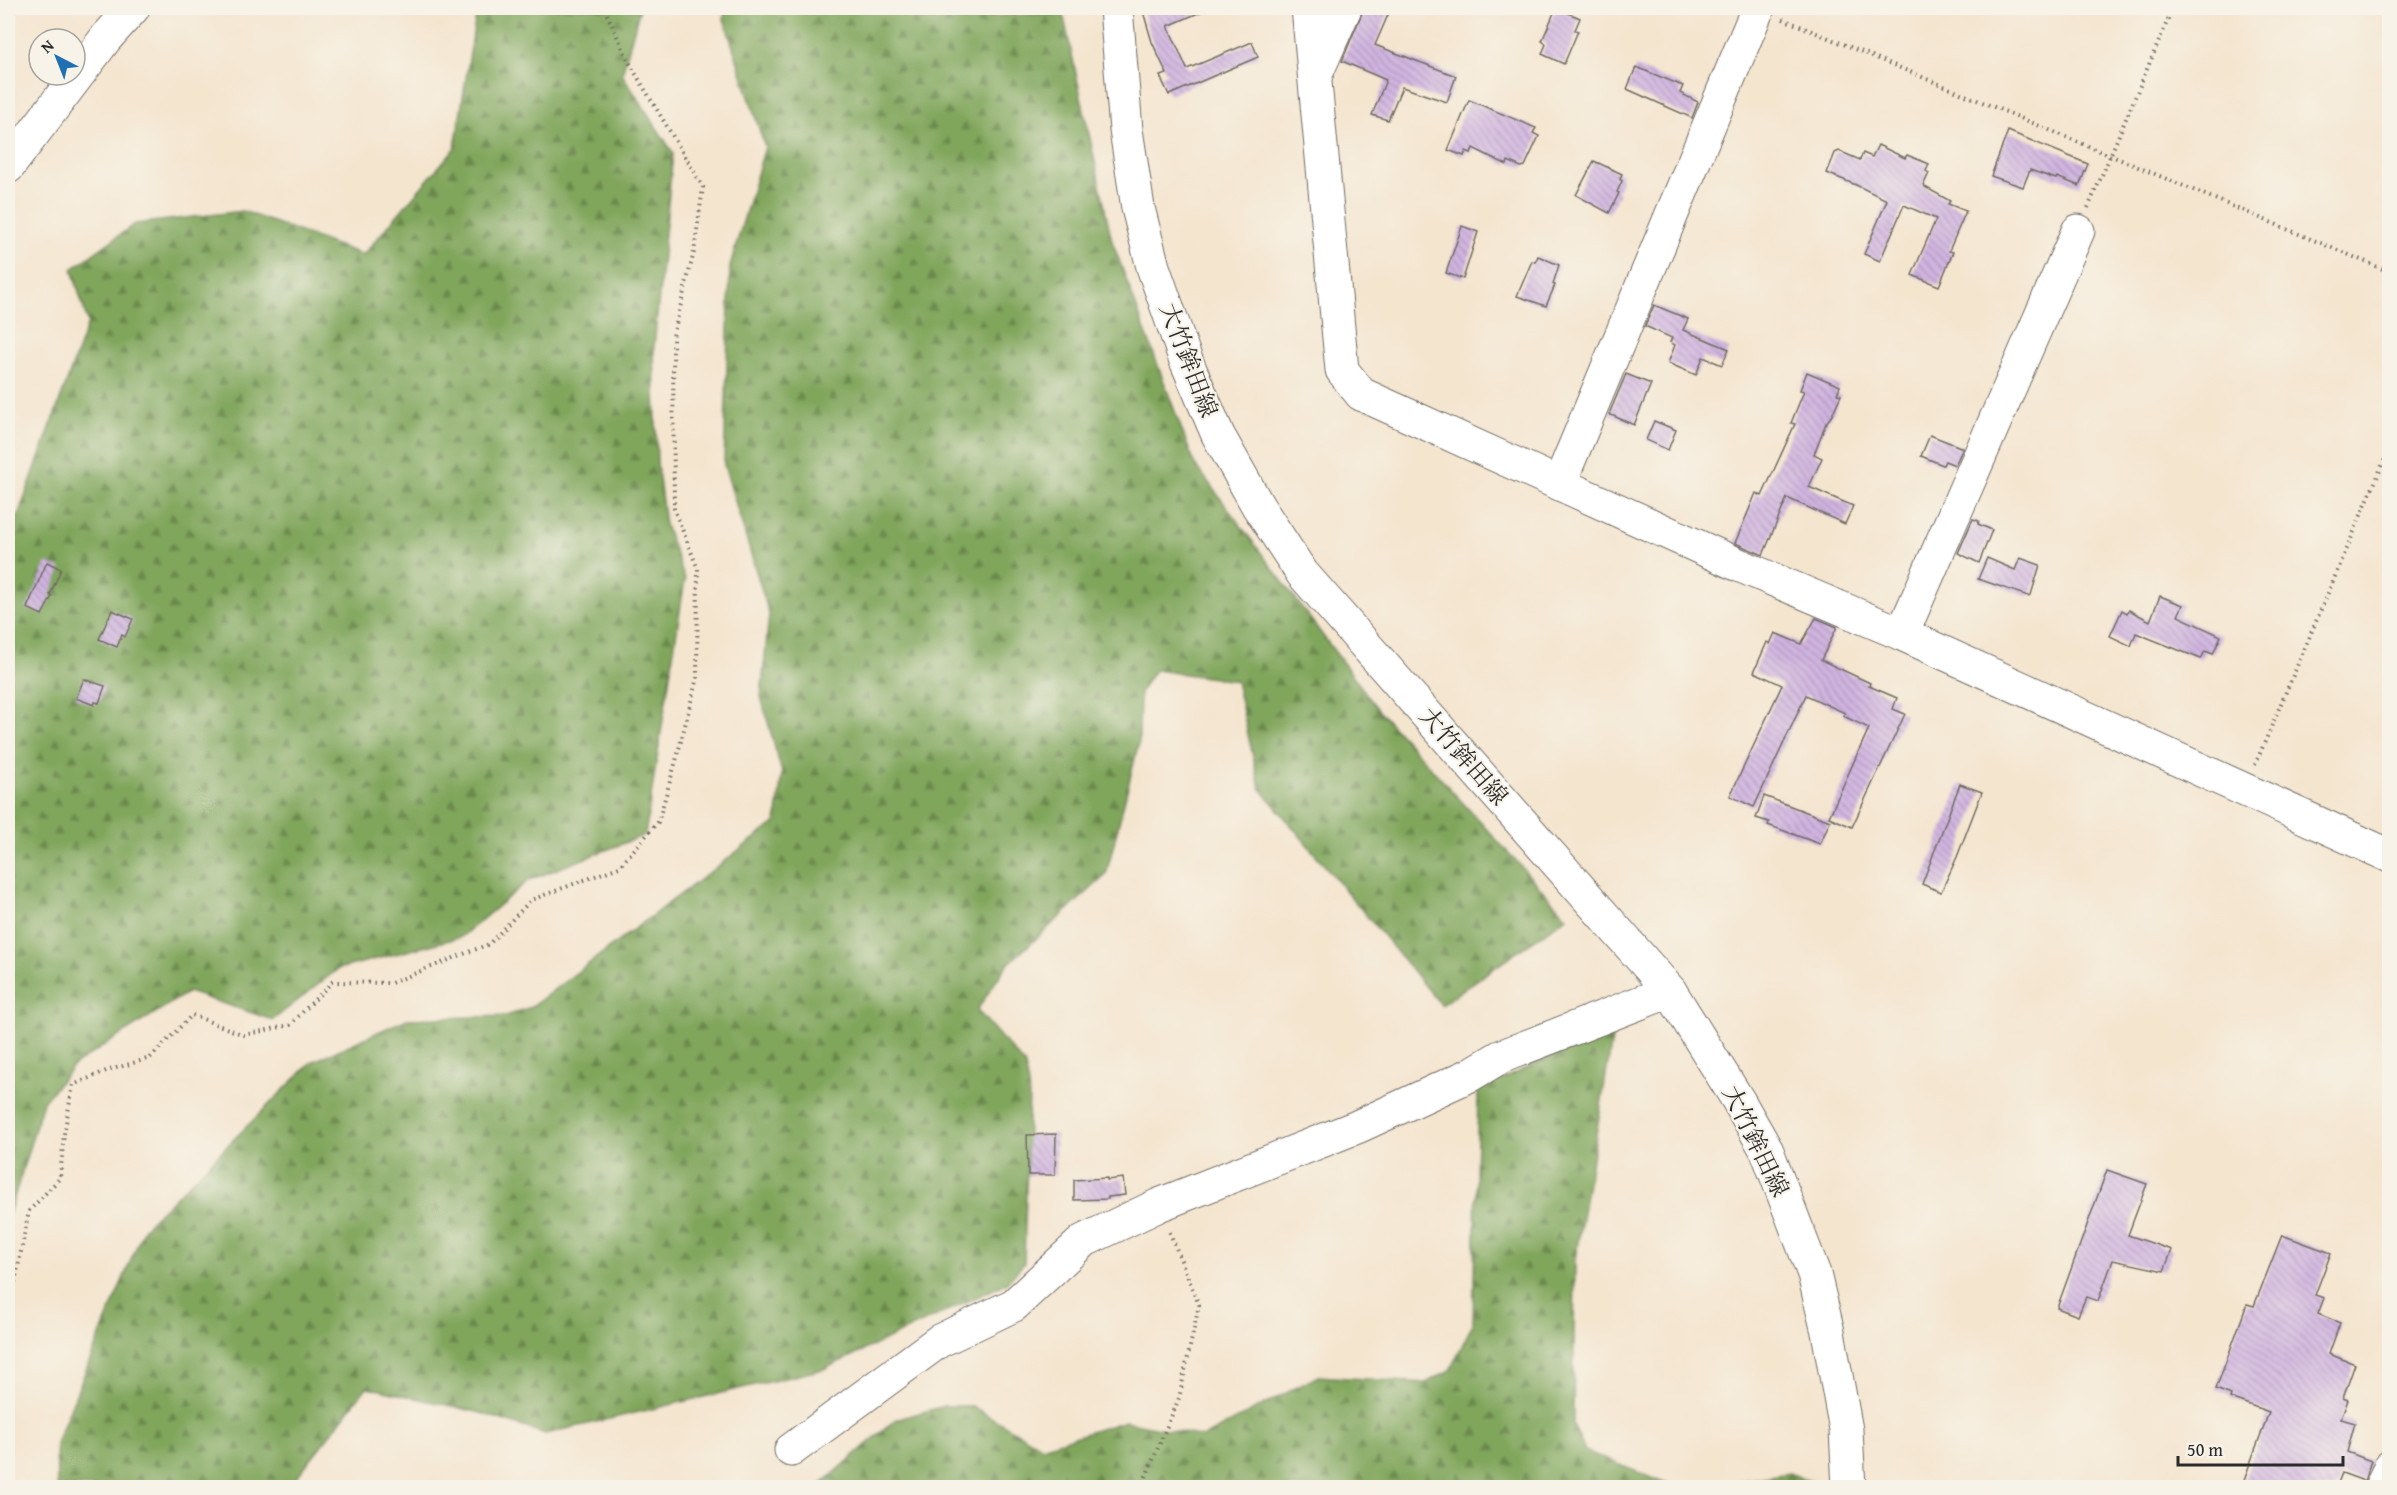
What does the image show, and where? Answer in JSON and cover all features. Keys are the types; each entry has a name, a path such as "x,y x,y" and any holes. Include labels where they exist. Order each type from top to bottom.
{"street":[{"path":"8,167 106,38 133,8"},
{"name":"大竹鉾田線","path":"1116,8 1126,130 1138,208 1156,277 1185,358 1218,435 1258,506 1302,573 1670,991 1738,1100 1767,1151 1814,1274 1828,1332 1846,1430 1849,1488"},
{"path":"1308,8 1342,370 1361,394 1560,482 1741,566 1902,634 2390,856"},
{"path":"1315,76 1345,8"},
{"path":"1560,482 1758,8"},
{"path":"1902,634 2078,231"},
{"path":"791,1450 939,1341 1014,1305 1083,1241 1159,1205 1357,1127 1470,1075 1500,1058 1670,991"},
{"path":"2381,1488 2390,1467"}],"path":[{"path":"8,1305 14,1287 29,1211 60,1178 64,1134 73,1084 150,1058 192,1015 244,1035 290,1025 332,982 391,983 489,944 531,900 619,867 658,822 697,678 698,569 674,509 673,336 694,252 703,187 631,66 604,8"},
{"path":"1758,8 2390,272"},
{"path":"2078,231 2174,8"},
{"path":"2244,790 2390,447"},
{"path":"1141,1488 1179,1398 1199,1305 1159,1205"}],"green space":[{"path":"477,8 640,8 622,74 673,153 654,347 657,462 665,525 685,579 645,835 529,880 461,937 338,969 273,1020 188,992 74,1065 43,1102 8,1218 8,543 88,323 72,269 135,224 243,211 363,255 455,148"},
{"path":"725,8 916,8 917,19 1063,13 1112,241 1194,463 1379,711 1567,917 1441,1005 1260,788 1236,681 1155,670 1140,692 1139,742 1106,875 1006,966 977,1010 1025,1065 1029,1092 1024,1263 1007,1283 824,1369 545,1434 481,1413 367,1387 289,1487 57,1487 56,1443 144,1228 312,1062 407,1019 506,1016 531,1007 776,822 782,773 761,697 769,614 724,465 730,266 765,147 724,19"},
{"path":"1614,1028 1575,1260 1573,1425 1585,1451 1675,1487 817,1488 895,1420 944,1406 972,1406 1042,1447 1125,1421 1203,1437 1318,1376 1426,1383 1450,1370 1473,1323 1478,1090"},
{"path":"1789,1473 1813,1482 1814,1487 1705,1487"}],"building":[{"path":"1142,8 1210,8 1168,26 1187,69 1252,42 1258,57 1169,95 1160,76 1167,74 1152,42"},
{"path":"1364,8 1391,8 1375,45 1456,76 1447,102 1402,87 1388,120 1372,115 1386,80 1342,61"},
{"path":"1556,8 1580,18 1575,30 1578,31 1564,64 1542,54 1546,44 1542,41"},
{"path":"1636,67 1683,86 1680,93 1698,102 1692,118 1627,89"},
{"path":"1469,100 1536,128 1533,133 1539,136 1525,166 1521,167 1508,161 1507,165 1473,148 1471,153 1466,151 1464,156 1448,150"},
{"path":"2008,131 2088,164 2079,186 2030,170 2023,187 1991,176"},
{"path":"1878,145 1905,158 1907,155 1929,164 1925,187 1950,201 1948,204 1966,211 1949,251 1953,252 1939,286 1912,275 1936,219 1904,205 1880,261 1864,254 1887,200 1827,173 1835,153 1839,151 1860,160 1863,153 1872,157"},
{"path":"1594,161 1622,174 1620,179 1622,181 1617,192 1619,193 1609,213 1576,195"},
{"path":"1462,226 1478,232 1463,279 1446,273"},
{"path":"1538,256 1559,265 1553,284 1555,285 1546,306 1517,296 1532,261 1535,262"},
{"path":"1654,305 1688,319 1683,330 1729,349 1722,365 1703,357 1696,375 1668,363 1675,345 1670,342 1672,338 1645,326"},
{"path":"1807,372 1840,386 1837,394 1841,395 1826,423 1814,454 1822,458 1809,487 1853,506 1845,524 1787,498 1763,555 1735,543 1756,493 1762,496 1795,424 1791,423 1804,391 1800,390"},
{"path":"1626,374 1651,384 1634,425 1609,414"},
{"path":"1654,421 1676,430 1668,450 1646,440"},
{"path":"1930,435 1963,448 1955,465 1945,461 1943,465 1921,456"},
{"path":"1973,519 1979,521 1978,524 1992,530 1979,563 1958,553"},
{"path":"1987,558 2015,570 2020,558 2040,565 2031,595 2028,596 1978,579"},
{"path":"47,562 61,569 50,595 52,596 42,615 27,608"},
{"path":"2160,596 2183,605 2178,616 2221,636 2213,654 2205,651 2201,659 2136,633 2131,646 2110,636 2122,610 2127,613 2129,610 2150,621"},
{"path":"112,610 133,619 125,637 122,635 117,647 99,639"},
{"path":"1816,618 1837,627 1821,660 1897,698 1893,709 1905,714 1852,827 1829,817 1869,728 1843,716 1845,713 1806,695 1754,807 1730,796 1782,685 1754,672 1767,642 1770,644 1775,633 1801,644"},
{"path":"84,679 105,686 99,703 95,702 94,705 76,698"},
{"path":"1960,784 1982,792 1941,892 1922,884"},
{"path":"1764,796 1830,821 1820,844 1768,825 1769,822 1756,818"},
{"path":"1056,1134 1055,1175 1028,1175 1027,1135"},
{"path":"2107,1170 2147,1184 2128,1235 2172,1250 2164,1271 2113,1260 2098,1301 2086,1297 2078,1316 2057,1308"},
{"path":"1107,1178 1107,1180 1123,1178 1125,1195 1108,1197 1108,1199 1074,1200 1074,1180"},
{"path":"2282,1235 2331,1253 2315,1295 2324,1298 2318,1314 2340,1323 2329,1354 2355,1364 2343,1398 2348,1400 2341,1419 2355,1423 2347,1452 2371,1461 2364,1481 2342,1473 2336,1488 2241,1488 2269,1412 2230,1398 2231,1395 2216,1389 2247,1304 2254,1306"}]}
